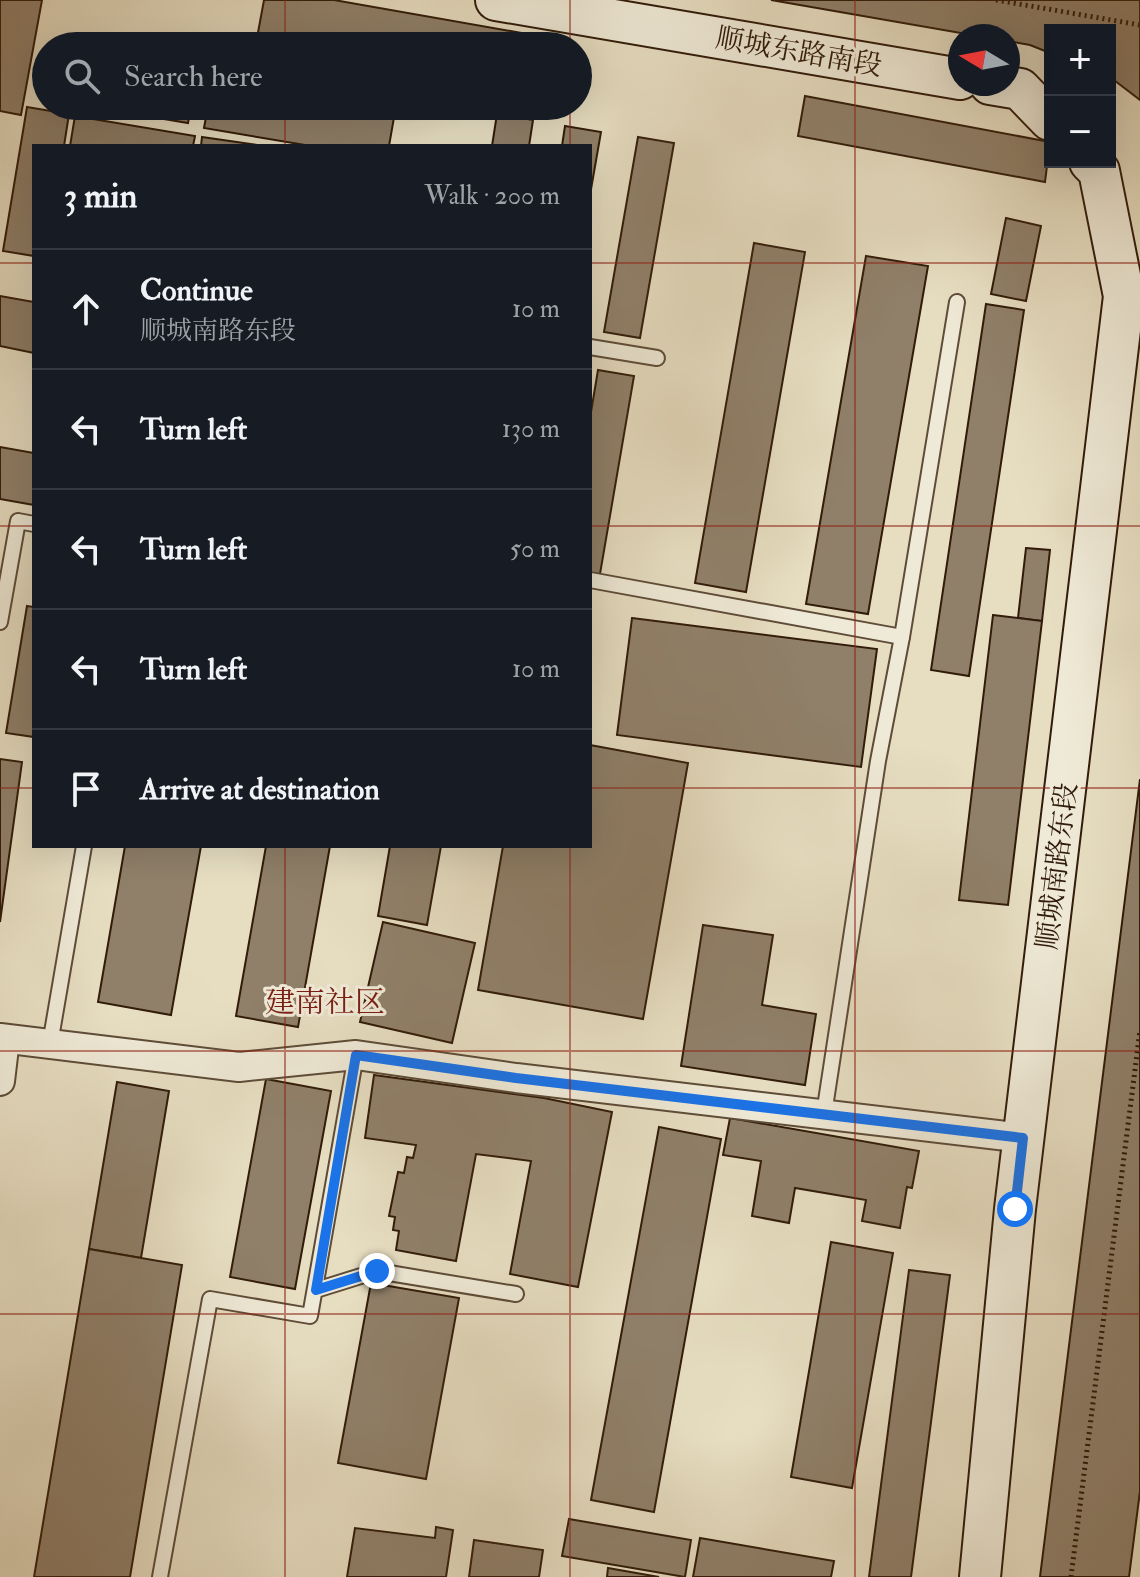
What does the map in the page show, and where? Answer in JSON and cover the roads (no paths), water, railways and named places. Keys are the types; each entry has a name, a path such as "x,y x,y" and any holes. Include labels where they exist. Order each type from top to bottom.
{"street":[{"name":"顺城东路南段","path":"496,0 948,77"},
{"path":"1017,96 1044,116"},
{"name":"顺城南路东段","path":"980,1577 1023,1138 1124,296 1096,168"},
{"path":"0,1081 3,1039 239,1067 356,1055 516,1078 1023,1138"}],"lane":[{"path":"824,1114 878,761 902,637 957,302"},
{"path":"592,347 657,358"},
{"path":"0,622 18,521 32,524"},
{"path":"592,580 902,637"},
{"path":"50,1044 84,848"},
{"path":"160,1577 210,1299 310,1316 356,1055"},
{"path":"316,1290 377,1271 516,1294"}],"district":[{"name":"建南社区","path":"325,1002"}]}
